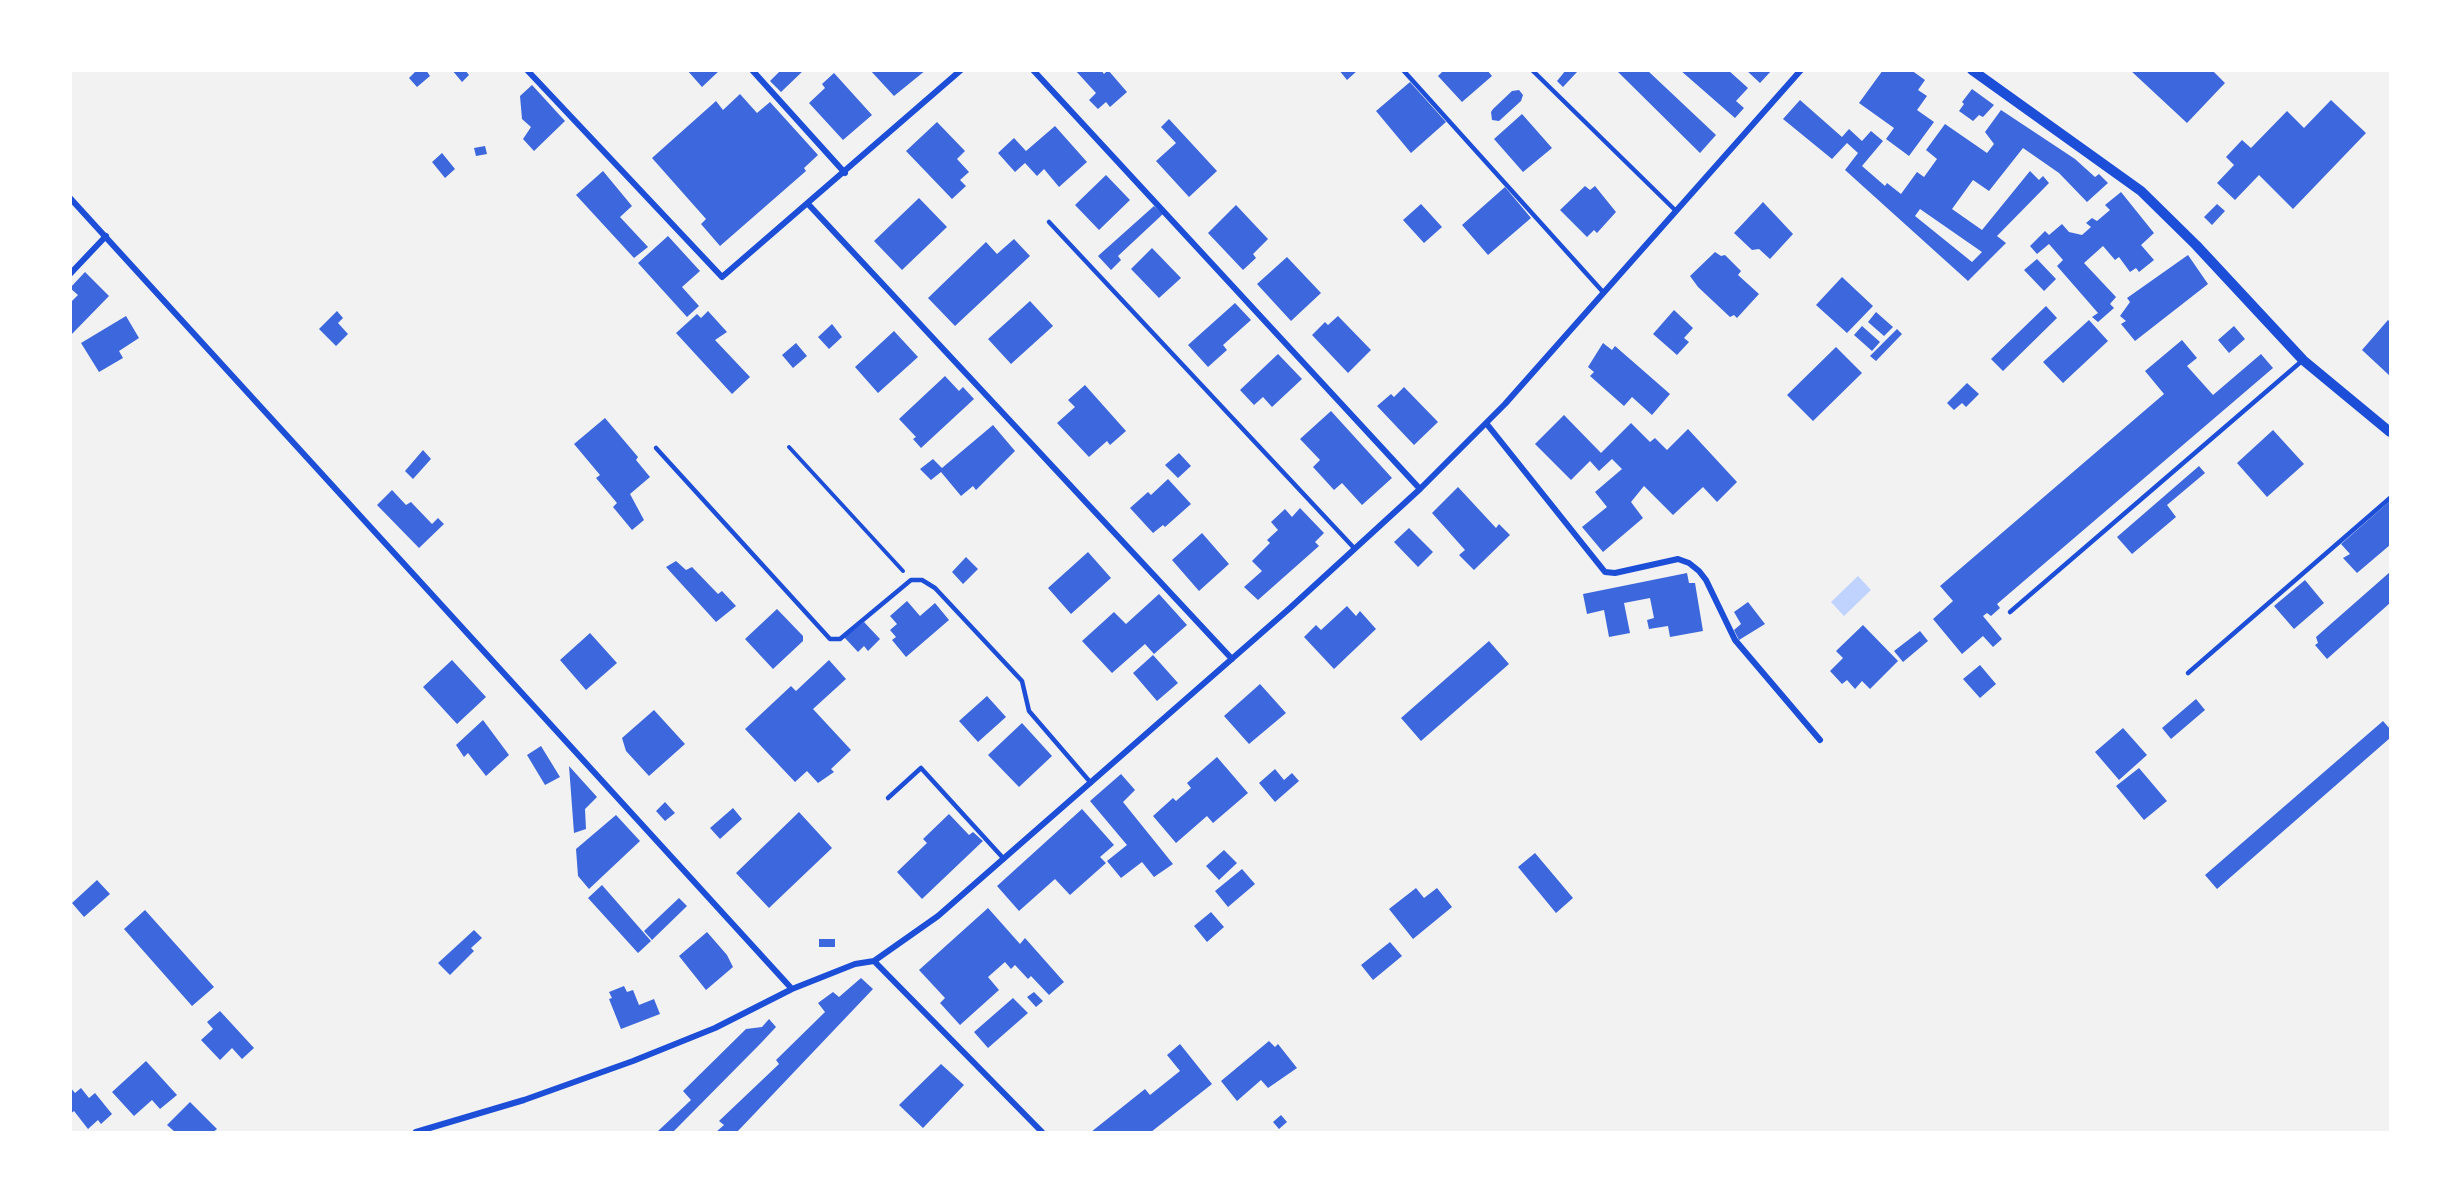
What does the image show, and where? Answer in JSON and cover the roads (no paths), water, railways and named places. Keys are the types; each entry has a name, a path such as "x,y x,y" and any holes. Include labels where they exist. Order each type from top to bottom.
{"street":[{"path":"527,70 718,276 727,276 961,70"},
{"path":"752,70 844,173"},
{"path":"1033,70 1419,489"},
{"path":"416,1132 524,1100 633,1061 715,1028 792,989 855,964 874,962 938,916 1232,659 1419,489 1486,423 1801,70"},
{"path":"1972,70 2141,191 2196,245 2303,360 2391,432"},
{"path":"70,198 792,989"},
{"path":"809,205 1232,659"},
{"path":"70,274 106,236"},
{"path":"1486,423 1605,572 1616,573 1678,559 1689,563 1699,571 1706,580 1735,640 1820,740"},
{"path":"874,962 1041,1132"}],"lane":[{"path":"1403,70 1603,292"},
{"path":"1532,70 1676,211"},
{"path":"1049,222 1354,549"},
{"path":"2010,612 2303,360"},
{"path":"657,448 830,639 840,639 911,580 922,580 935,588 1022,681 1029,711 1090,783"},
{"path":"2188,673 2391,498"},
{"path":"888,798 921,768 1004,858"}],"water":[{"path":"1858,576 1871,590 1844,616 1831,602"}]}
